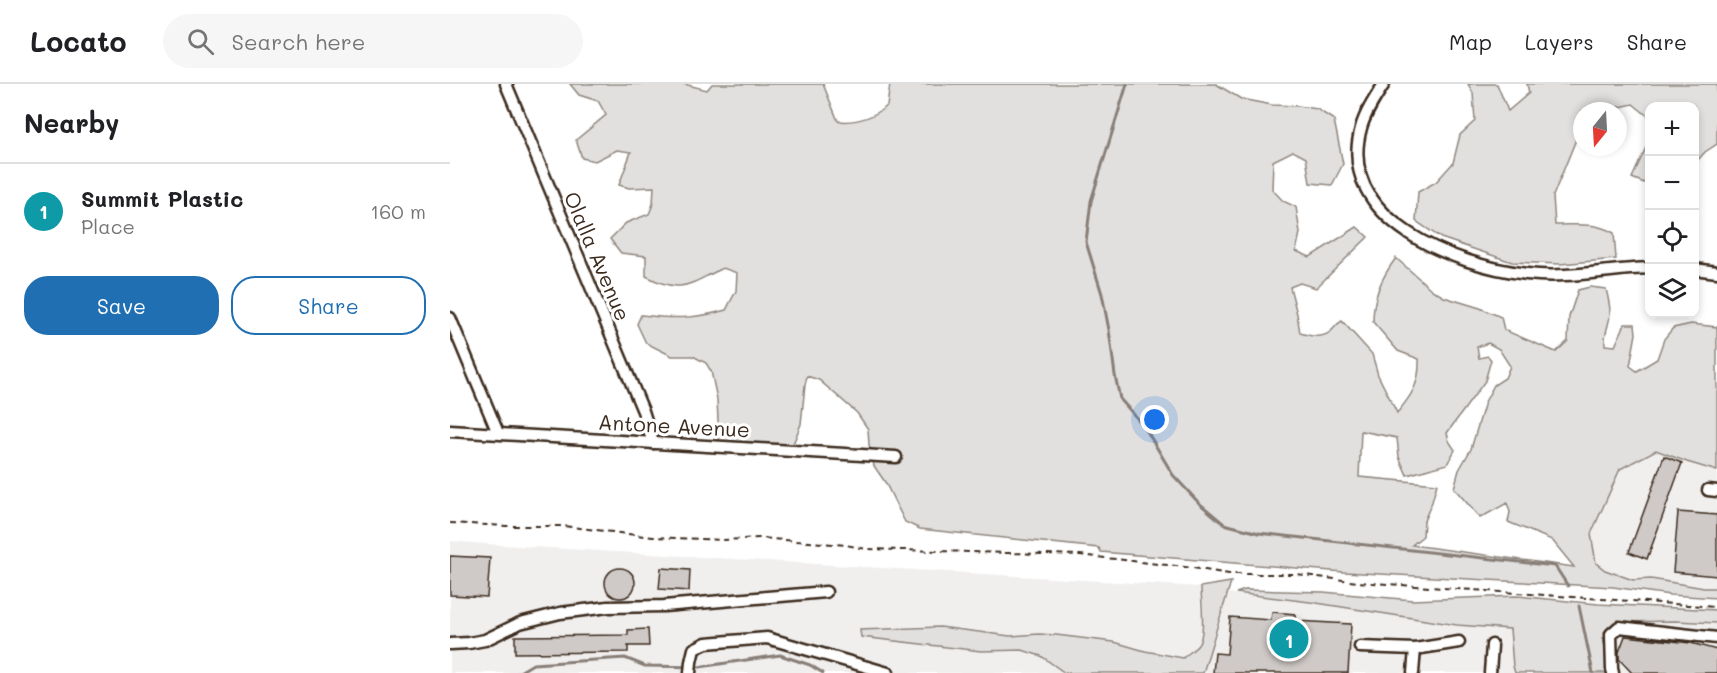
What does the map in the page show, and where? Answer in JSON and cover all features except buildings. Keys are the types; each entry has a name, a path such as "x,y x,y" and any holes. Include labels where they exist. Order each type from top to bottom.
{"street":[{"name":"Olalla Avenue","path":"506,84 643,411 653,443"},
{"path":"1384,84 1361,128 1358,162 1364,186 1370,196 1382,212 1402,229 1470,261 1519,273 1562,275 1645,268"},
{"path":"1699,270 1717,272"},
{"path":"450,318 498,433"},
{"name":"Antone Avenue","path":"450,431 896,457"},
{"path":"450,644 485,640 520,623 560,613 608,607 664,606 826,592"},
{"path":"1613,673 1611,634 1619,627 1717,638"},
{"path":"690,668 694,650 706,643 767,638 888,673"},
{"path":"1360,647 1415,649 1459,642"},
{"path":"1490,673 1492,645"},
{"path":"1413,673 1415,649"}],"path":[{"path":"450,523 563,526 652,537 723,540 760,538 846,545 866,549 1080,555 1229,574 1296,574 1358,582 1717,607"}],"shaded area":[{"path":"570,84 684,84 707,90 712,84 823,84 838,121 852,121 876,114 887,106 890,84 1216,84 1241,99 1272,105 1317,109 1334,120 1343,164 1332,185 1310,183 1306,158 1293,151 1273,161 1272,189 1283,201 1296,207 1300,233 1296,251 1310,257 1357,227 1368,237 1316,288 1300,283 1290,287 1300,333 1323,336 1342,321 1372,354 1378,375 1397,413 1414,388 1419,359 1398,351 1373,322 1374,304 1379,288 1396,258 1432,290 1444,297 1501,317 1504,330 1556,352 1568,341 1569,317 1578,290 1590,287 1606,289 1610,312 1605,345 1615,346 1625,324 1635,324 1636,334 1630,366 1637,371 1657,359 1664,339 1673,328 1691,324 1717,327 1717,471 1656,450 1620,469 1591,534 1596,563 1605,570 1633,580 1651,579 1717,588 1717,598 1670,595 1613,587 1344,572 1101,552 1099,548 920,529 905,522 885,482 874,466 868,429 857,413 819,380 807,376 801,424 793,444 754,445 719,442 717,399 711,371 706,363 693,356 672,356 646,343 637,324 641,315 684,317 726,310 736,291 737,273 723,268 693,283 668,285 646,276 646,256 621,253 610,239 626,223 649,214 653,204 654,187 629,188 619,185 631,152 617,150 595,161 582,158 576,140 606,115 598,101 579,95","holes":["1488,343 1499,349 1510,366 1505,378 1494,385 1485,402 1471,449 1459,470 1454,488 1480,518 1507,503 1510,512 1508,522 1552,540 1574,567 1412,545 1423,536 1424,521 1437,484 1359,477 1361,431 1397,438 1399,457 1407,475 1447,464 1455,450 1447,433 1485,381 1491,360 1488,356 1479,358 1477,347"]},
{"path":"1468,84 1497,84 1508,111 1529,93 1527,84 1717,84 1717,144 1699,159 1699,102 1645,102 1645,114 1633,104 1627,105 1627,102 1573,102 1573,147 1553,196 1555,225 1592,226 1607,229 1614,233 1616,259 1560,264 1512,262 1441,238 1416,221 1418,192 1436,182 1453,163 1460,135 1475,121 1473,93"},
{"path":"1645,150 1645,183 1632,178"},
{"path":"1656,450 1717,471 1717,588 1651,579 1633,580 1605,570 1596,563 1591,534 1620,469"},
{"path":"450,541 1201,587 1200,607 1203,626 1199,644 1183,658 1114,642 1056,635 1010,636 977,633 961,628 861,630 861,637 981,651 1022,650 1041,656 1065,673 450,673"},
{"path":"1231,582 1203,673 1065,673 1041,656 1022,650 981,651 861,637 860,630 940,627 1010,636 1056,635 1114,642 1183,658 1198,645 1202,633 1201,587"},
{"path":"1245,590 1323,592 1413,600 1517,596 1598,604 1717,610 1717,623 1616,622 1603,639 1608,658 1608,673 1515,673 1510,629 1457,625 1236,593"},
{"path":"1227,593 1310,602 1457,625 1510,629 1515,673 1203,673 1221,620"},
{"path":"1616,622 1717,623 1717,673 1608,673 1603,639"}],"waterway":[{"path":"1127,84 1091,201 1086,242 1102,294 1120,399 1144,426 1173,475 1199,503 1224,524 1259,533 1555,566 1568,586"},
{"path":"1579,606 1593,673"},
{"path":"518,673 533,664 625,658 645,666 700,667 780,655 810,665 823,673"}],"place":[{"name":"Summit Plastic","path":"1289,639"}]}
